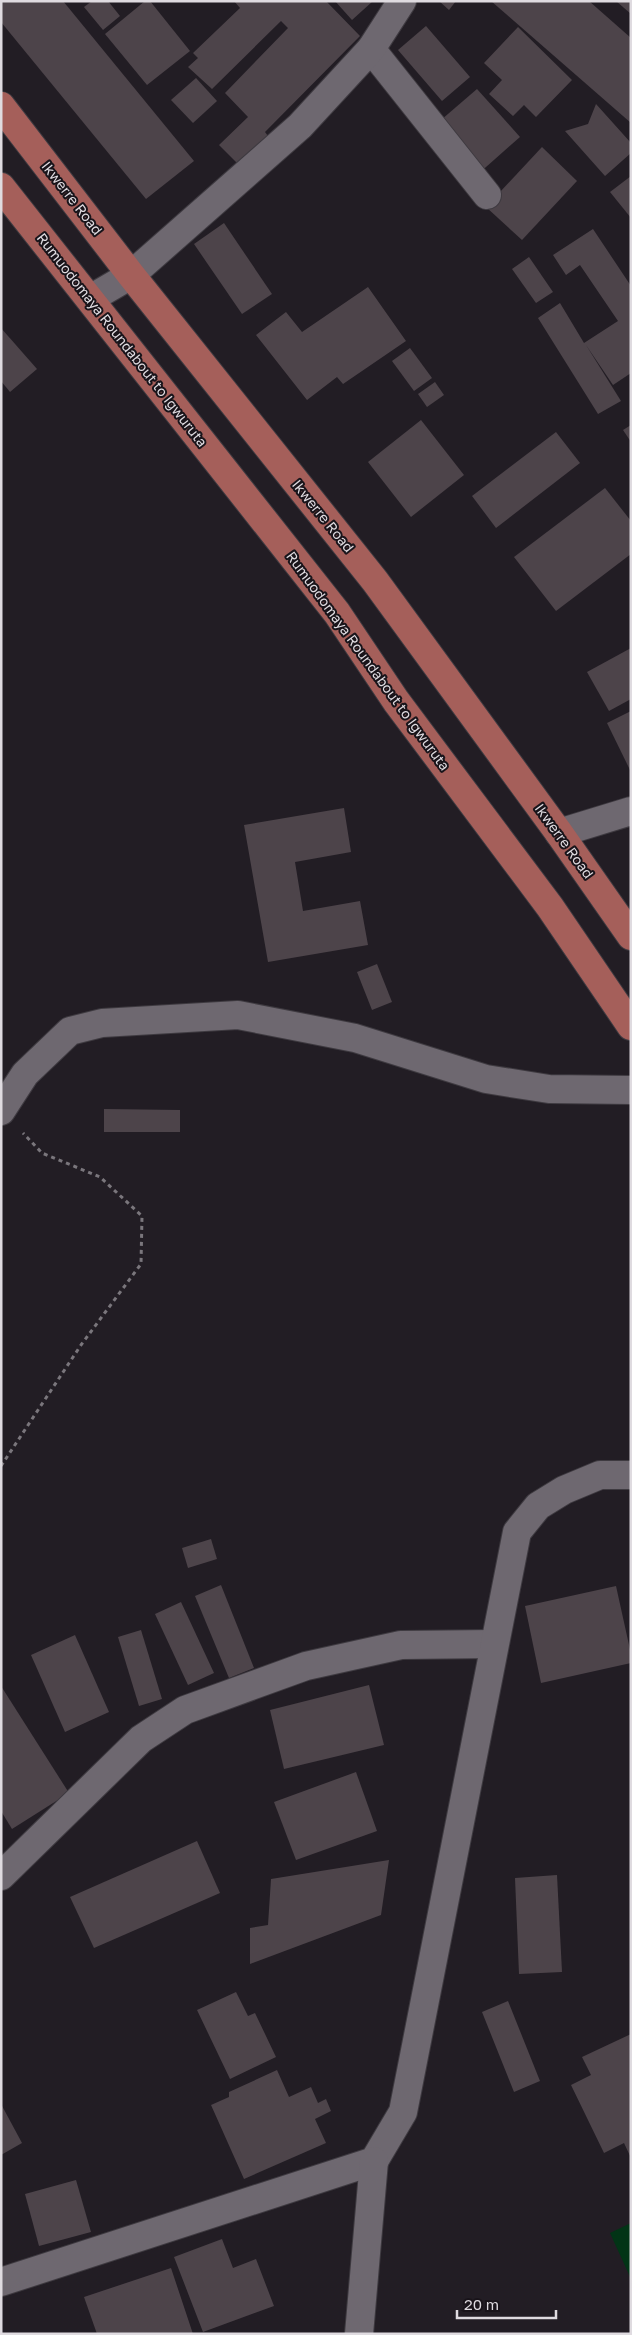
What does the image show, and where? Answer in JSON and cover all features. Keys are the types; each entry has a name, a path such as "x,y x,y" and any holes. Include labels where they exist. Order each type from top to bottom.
{"main road":[{"name":"Ikwerre Road","path":"1,106 131,275 375,580 631,936"},
{"name":"Rumuodomaya Roundabout to Igwuruta","path":"1,187 338,613 396,701 550,906 631,1026"}],"street":[{"path":"90,299 131,275 300,126 371,49 402,1"},
{"path":"371,49 487,195"},
{"path":"559,834 631,811"},
{"path":"2,1111 25,1074 70,1031 102,1023 238,1015 355,1038 486,1079 549,1089 631,1090"},
{"path":"359,2334 374,2161 403,2112 517,1532 538,1506 564,1490 600,1475 631,1475"},
{"path":"1,1876 141,1739 185,1710 306,1666 401,1645 494,1644"},
{"path":"1,2282 374,2161"}],"path":[{"path":"1,1466 80,1346 141,1264 142,1216 100,1177 42,1153 2,1111"}],"green space":[{"path":"631,2223 631,2279 610,2233"}],"building":[{"path":"1,1 63,1 194,161 146,199 1,22"},
{"path":"92,1 108,1 120,16 103,30 84,7"},
{"path":"145,1 150,1 190,51 147,85 105,34"},
{"path":"234,1 326,1 360,36 265,132 268,136 239,165 219,145 248,117 225,93 288,28 281,21 212,89 188,67 198,58 193,53 240,8"},
{"path":"335,1 373,1 352,20"},
{"path":"439,1 456,1 449,10"},
{"path":"491,1 589,1 631,38 631,123"},
{"path":"616,1 631,1 631,14"},
{"path":"426,26 470,77 442,101 398,50"},
{"path":"518,27 572,80 536,117 524,105 513,116 489,94 502,80 484,63"},
{"path":"196,78 217,101 193,123 171,100"},
{"path":"477,89 520,137 477,175 434,126"},
{"path":"596,104 631,143 631,153 605,176 565,131 588,124"},
{"path":"542,147 577,181 522,240 486,207"},
{"path":"631,176 631,218 610,192"},
{"path":"224,223 272,294 242,314 194,244"},
{"path":"593,229 631,286 631,373 613,385 586,345 621,401 598,414 538,318 560,303 584,343 618,321 580,265 566,275 553,255"},
{"path":"529,257 553,292 536,303 512,269"},
{"path":"368,287 406,341 343,384 337,377 307,400 256,335 286,312 302,332"},
{"path":"1,328 37,369 10,392 1,381"},
{"path":"410,348 432,378 414,391 392,361"},
{"path":"435,382 444,395 427,407 418,394"},
{"path":"421,420 464,475 411,517 368,462"},
{"path":"631,425 631,442 623,430"},
{"path":"556,432 580,463 496,528 472,496"},
{"path":"605,488 631,521 631,554 556,611 514,557"},
{"path":"631,648 631,699 609,711 587,672"},
{"path":"631,711 631,772 607,723"},
{"path":"344,808 351,852 295,862 303,911 360,901 368,945 268,962 244,825"},
{"path":"377,964 392,1002 372,1010 357,972"},
{"path":"104,1109 180,1110 180,1132 104,1132"},
{"path":"211,1539 217,1559 188,1568 182,1548"},
{"path":"221,1585 254,1668 229,1678 195,1596"},
{"path":"616,1586 631,1654 631,1663 541,1683 525,1606"},
{"path":"181,1602 214,1673 188,1685 155,1614"},
{"path":"141,1630 162,1699 139,1706 118,1637"},
{"path":"75,1635 109,1712 65,1732 31,1655"},
{"path":"369,1685 384,1745 284,1769 270,1710"},
{"path":"1,1686 69,1793 12,1829 1,1811"},
{"path":"356,1772 377,1831 296,1860 274,1802"},
{"path":"197,1841 220,1893 94,1948 70,1897"},
{"path":"389,1860 381,1915 250,1964 250,1928 268,1925 271,1879"},
{"path":"557,1875 562,1972 519,1974 515,1878"},
{"path":"236,1992 248,2016 255,2013 276,2057 230,2079 197,2010"},
{"path":"508,2001 540,2081 514,2092 482,2012"},
{"path":"631,2034 631,2158 624,2143 604,2153 571,2085 591,2075 582,2057"},
{"path":"277,2070 289,2097 311,2087 318,2103 326,2099 331,2111 315,2119 326,2143 244,2179 211,2105 229,2097 229,2092"},
{"path":"1,2104 22,2143 1,2155"},
{"path":"76,2180 91,2232 39,2246 25,2194"},
{"path":"222,2239 233,2268 256,2259 274,2306 203,2332 174,2257"},
{"path":"171,2268 193,2334 97,2334 84,2297"}]}
